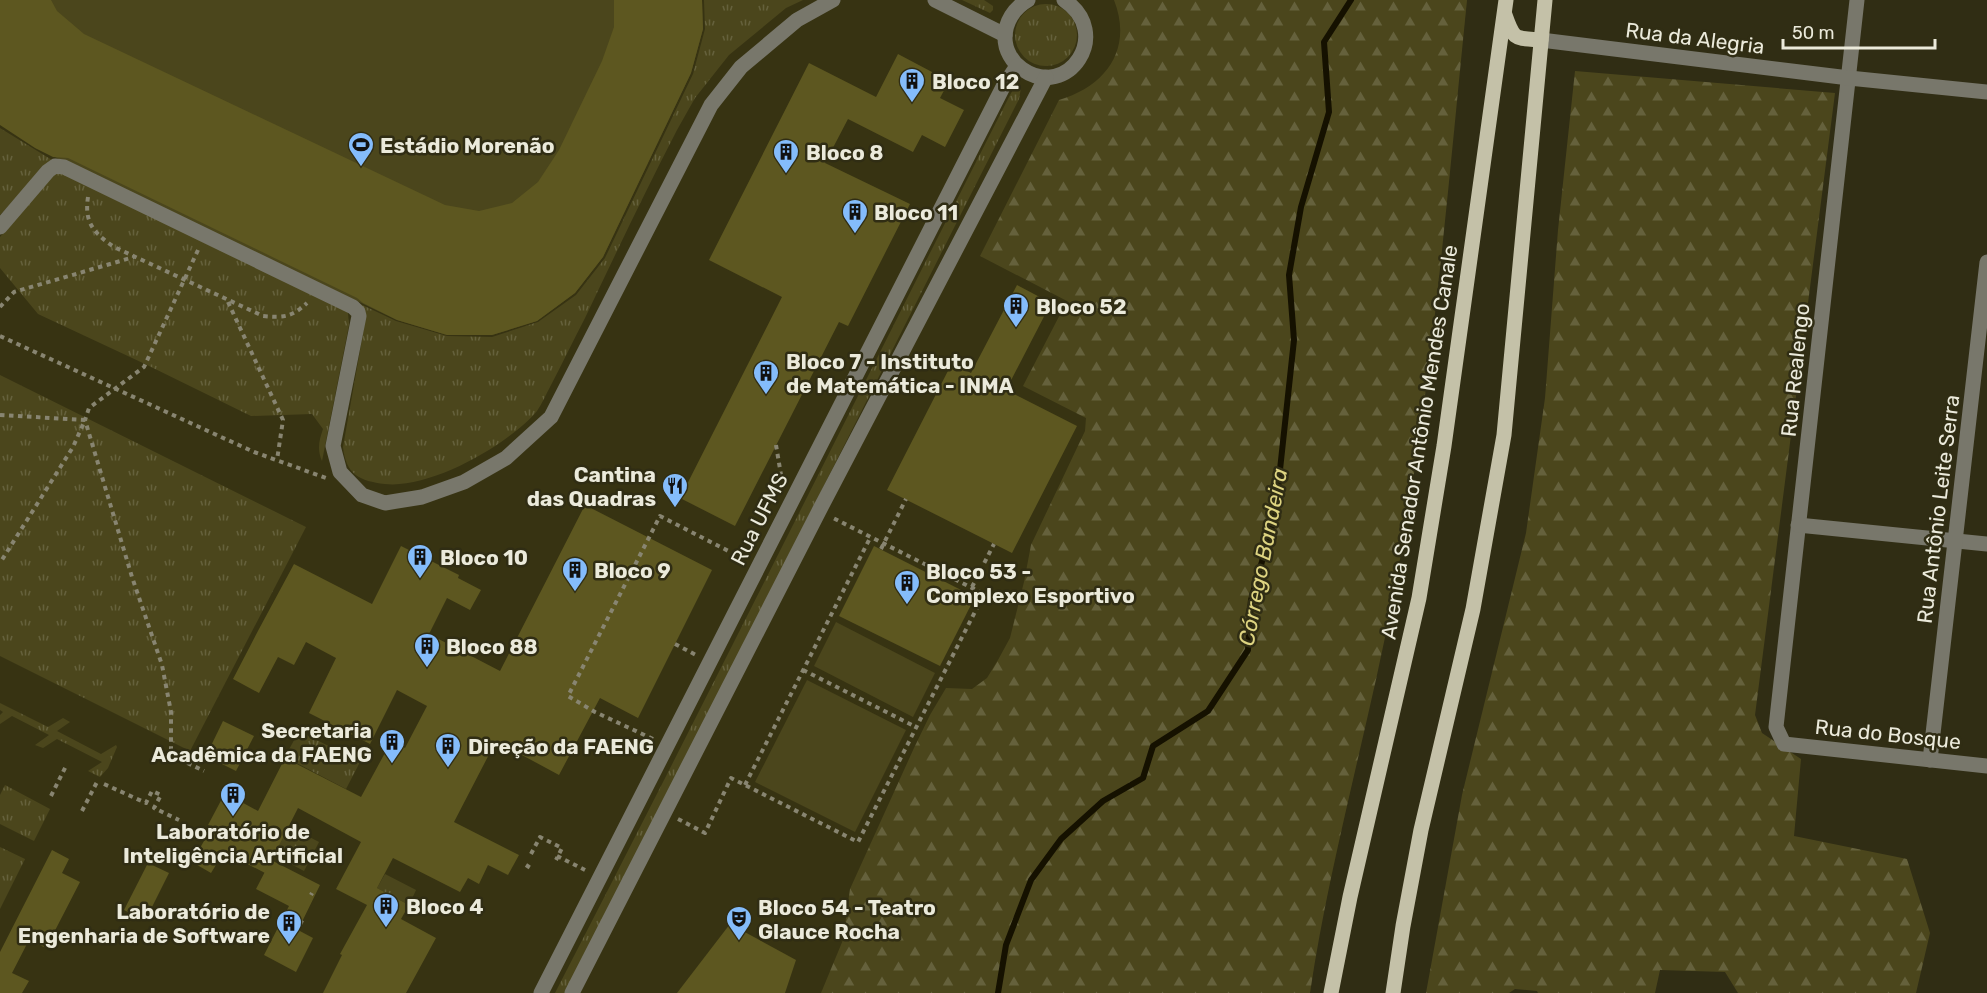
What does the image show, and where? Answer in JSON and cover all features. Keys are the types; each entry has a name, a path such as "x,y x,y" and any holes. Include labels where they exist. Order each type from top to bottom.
{"main road":[{"path":"1393,993 1421,830 1473,609 1504,435 1545,0"},
{"path":"1505,8 1512,34 1519,38 1541,40"},
{"name":"Avenida Senador Antônio Mendes Canale","path":"1331,993 1350,897 1419,598 1444,446 1505,8"}],"street":[{"path":"0,227 48,171 55,166 64,167 353,307 358,312 358,316 333,446 340,472 362,495 385,503 422,497 464,482 506,458 551,417 711,105 741,67 797,20 833,0"},
{"path":"935,0 1005,35"},
{"path":"1025,0 1009,19 1005,43 1009,55 1017,66 1028,73 1046,77 1065,72 1083,54 1086,28 1081,16 1064,0"},
{"name":"Rua Realengo","path":"1784,744 1776,727 1857,0"},
{"name":"Rua da Alegria","path":"1541,40 1849,78 1987,92"},
{"name":"Rua UFMS","path":"541,993 1003,87 1017,66"},
{"path":"572,993 824,501 1046,77"},
{"name":"Rua Antônio Leite Serra","path":"1930,760 1987,262"},
{"path":"1798,525 1987,544"},
{"name":"Rua do Bosque","path":"1784,744 1987,766"}],"path":[{"path":"89,192 86,212 96,234 114,247 263,316 279,318 296,314 309,302"},
{"path":"0,563 73,447 89,408 144,367 202,240"},
{"path":"0,307 14,292 135,256"},
{"path":"228,301 283,420 277,460"},
{"path":"0,336 254,452 334,482"},
{"path":"0,415 85,420"},
{"path":"85,420 132,577 162,665 171,712 171,755 204,771"},
{"path":"776,445 783,484"},
{"path":"881,549 906,499"},
{"path":"667,746 595,712 568,696 660,516 758,566"},
{"path":"666,813 705,833 730,778 858,842 984,594 829,517"},
{"path":"745,785 871,536"},
{"path":"972,587 994,544"},
{"path":"675,644 710,662"},
{"path":"803,670 916,727"},
{"path":"51,796 66,766"},
{"path":"82,811 97,782"},
{"path":"104,784 146,803 152,791 160,795 154,808 179,820"},
{"path":"531,854 540,837 562,848 556,858 591,873"},
{"path":"526,865 532,869"}],"shaded area":[{"path":"0,0 1467,0 1419,441 1394,593 1319,933 1310,993 0,993"}],"green space":[{"name":"Estádio Morenão","path":"0,0 702,0 703,29 691,73 603,257 575,293 537,321 492,335 447,335 397,320 36,148"},
{"path":"704,0 803,0 786,8 729,55 695,98 665,153 537,411 524,424 488,450 446,472 404,484 376,483 356,475 347,464 343,447 364,328 356,302 396,321 447,336 492,337 538,322 576,295 605,258 693,74 705,29"},
{"path":"962,0 984,0 993,6 993,10 990,13"},
{"path":"1114,0 1467,0 1437,297 1407,519 1384,642 1328,892 1310,993 821,993 843,940 850,889 930,715 946,688 972,689 987,678 1010,638 1031,545 1085,431 1086,418 1023,386 1067,301 980,256 1059,100 1091,85 1112,63 1118,49 1120,34"},
{"path":"1046,4 1068,13 1077,35 1068,57 1046,66 1024,57 1015,35 1024,13"},
{"path":"1575,71 1835,93 1755,715 1762,733 1801,759 1794,836 1907,859 1930,933 1916,993 1738,993 1725,972 1660,970 1655,993 1538,993 1515,989 1509,993 1426,993 1462,795 1526,533 1545,398 1558,230"},
{"path":"1017,86 1021,88 1019,99 752,628 565,993 555,993 1010,95"},
{"path":"0,128 52,160 0,215"},
{"path":"56,174 63,174 340,306 348,313 349,325 322,461 319,445 323,429 312,414 251,416 38,314 0,268 0,237 47,180"},
{"path":"0,375 306,527 190,751 0,656"},
{"path":"836,622 935,673 913,717 814,666"},
{"path":"807,680 906,730 855,832 755,782"},
{"path":"0,703 48,727 63,718 70,722 57,731 101,754 116,745 108,768 100,777 88,771 102,762 57,739 43,748 35,745 49,735 12,716 0,724 0,715 3,712 0,710"},
{"path":"299,731 360,762 346,789 285,757"},
{"path":"5,785 50,809 34,841 0,824 0,795"},
{"path":"288,826 319,842 304,871 274,855"},
{"path":"0,847 25,859 0,909"},
{"path":"385,874 416,890 409,905 377,888"}],"building":[{"path":"0,0 51,0 57,11 84,34 445,205 479,211 512,203 538,182 559,150 602,61 614,27 614,0 702,0 703,29 691,73 603,257 575,293 537,321 492,335 447,335 397,320 357,298 68,158 53,157 0,125"},
{"path":"898,54 949,81 940,98 964,110 945,147 922,135 913,152 848,119 825,163 910,204 848,326 839,322 735,526 680,498 782,297 709,260 809,63 876,97"},
{"path":"1017,285 1051,303 1006,390 1077,426 1012,553 887,490 952,363 971,373"},
{"path":"585,505 712,570 638,718 600,698 559,775 496,741 454,822 519,855 508,875 488,865 479,884 468,878 460,892 393,858 377,888 409,905 401,919 436,938 406,993 323,993 342,955 340,954 367,905 336,889 361,842 298,808 265,873 224,852 211,873 192,862 212,827 208,825 225,793 258,811 285,758 361,797 392,740 405,748 427,706 397,690 370,744 309,713 336,658 306,642 294,665 278,657 259,693 233,679 259,629 294,564 372,604 401,546 459,575 458,578 481,590 470,610 447,598 429,634 500,671"},
{"name":"Bloco 53 - Complexo Esportivo","path":"874,546 975,597 940,666 839,616"},
{"path":"223,721 254,736 236,771 206,756"},
{"path":"52,850 69,859 62,873 80,882 46,948 29,940 12,973 29,981 22,993 0,993 0,952"},
{"path":"271,860 320,885 298,930 313,938 296,972 264,955 289,906 256,889"},
{"path":"148,863 169,873 145,921 124,910"},
{"name":"Bloco 54 - Teatro Glauce Rocha","path":"730,924 796,960 785,993 677,993"}],"waterway":[{"name":"Córrego Bandeira","path":"998,993 1006,945 1031,880 1061,839 1103,801 1143,778 1153,746 1208,711 1248,650 1251,600 1275,516 1294,340 1289,275 1301,207 1329,112 1324,42 1351,0"}],"place":[{"name":"Bloco 12","path":"912,104"},
{"name":"Estádio Morenão","path":"361,168"},
{"name":"Bloco 8","path":"786,175"},
{"name":"Bloco 11","path":"855,235"},
{"name":"Bloco 52","path":"1016,329"},
{"name":"Bloco 7 - Instituto de Matemática - INMA","path":"766,396"},
{"name":"Cantina das Quadras","path":"675,509"},
{"name":"Bloco 10","path":"420,580"},
{"name":"Bloco 9","path":"575,593"},
{"name":"Bloco 53 - Complexo Esportivo","path":"907,606"},
{"name":"Bloco 88","path":"427,669"},
{"name":"Secretaria Acadêmica da FAENG","path":"392,765"},
{"name":"Direção da FAENG","path":"448,769"},
{"name":"Laboratório de Inteligência Artificial","path":"233,818"},
{"name":"Bloco 4","path":"386,929"},
{"name":"Bloco 54 - Teatro Glauce Rocha","path":"739,942"},
{"name":"Laboratório de Engenharia de Software","path":"289,946"}]}
